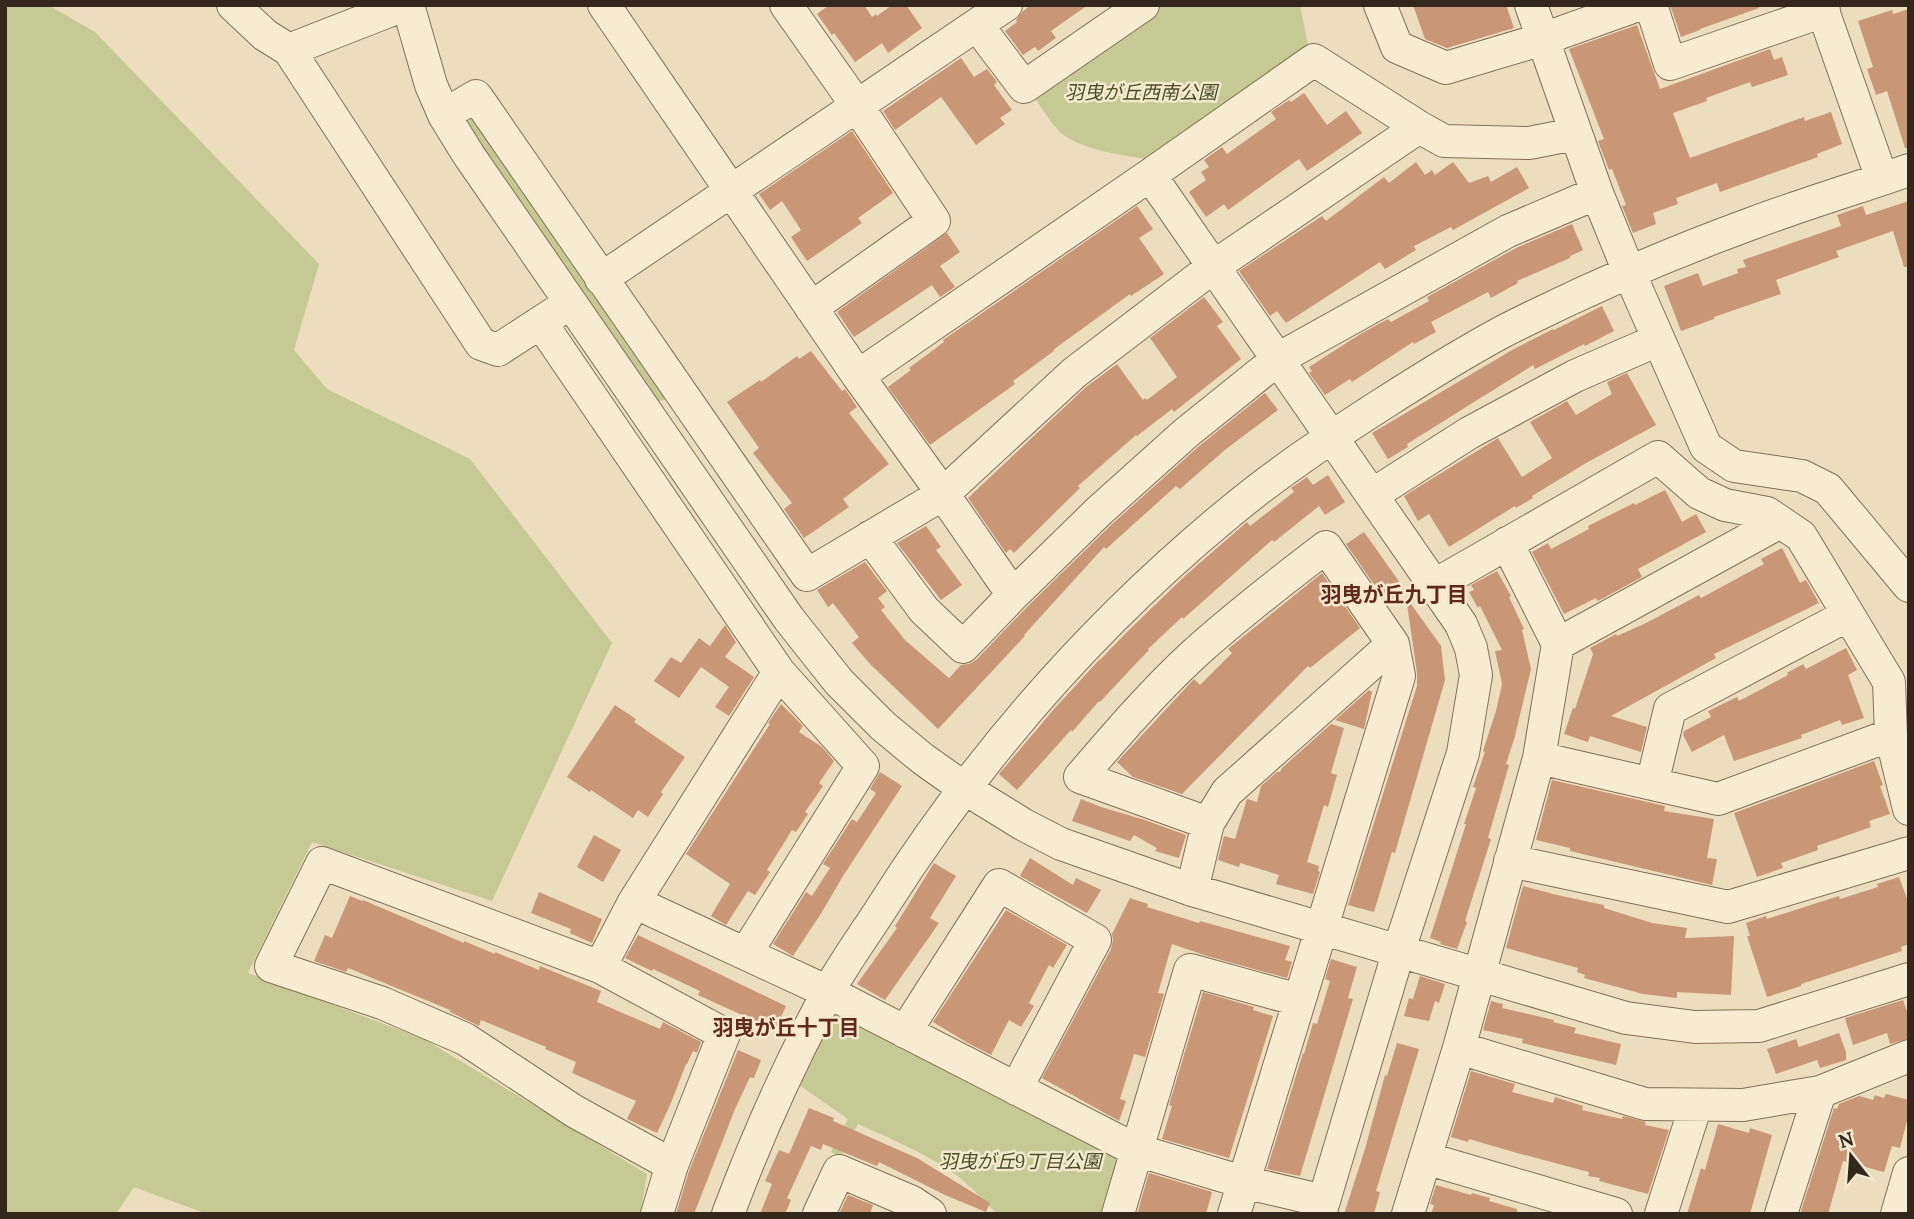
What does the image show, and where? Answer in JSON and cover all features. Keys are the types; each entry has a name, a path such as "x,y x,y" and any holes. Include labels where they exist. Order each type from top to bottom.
{"street":[{"path":"233,5 272,30 481,344 498,350 570,302"},
{"path":"272,30 406,5 431,85 444,115 468,154 789,619 839,682 883,726 964,788 1024,825 1061,844 1192,890 1626,1018 1695,1027 1759,1027 1909,979"},
{"path":"604,5 858,376 1013,595"},
{"path":"786,5 934,221 811,308"},
{"path":"601,279 1006,5"},
{"path":"977,25 1024,87 1143,5"},
{"path":"1380,5 1396,47 1446,68 1544,39 1638,5"},
{"path":"1531,5 1597,192 1706,447 1734,466 1802,476 1828,489 1909,586"},
{"path":"728,1214 778,1091 828,992 917,852 995,748 1057,677 1173,562 1231,511 1330,437 1424,377 1501,333 1629,272 1754,223 1896,175 1822,8 1670,64 1651,5"},
{"path":"858,376 1314,60 1444,141 1529,143 1575,134"},
{"path":"444,115 476,96 807,575 943,494 1074,373 1213,267 1419,127"},
{"path":"634,902 828,992 1136,1150 1322,1207 1399,950 1463,753 1476,676 1471,648 1461,624 1150,175"},
{"path":"870,537 924,610 963,647 1098,512 1186,433 1278,359 1508,231 1597,192"},
{"path":"541,323 779,672 863,766 746,953"},
{"path":"1372,495 1469,433 1575,376 1658,340"},
{"path":"649,416 682,396"},
{"path":"1435,585 1658,457 1699,493 1725,505 1767,513 1801,536 1889,682 1891,735 1909,809"},
{"path":"1558,644 1780,522"},
{"path":"1408,1214 1459,1048 1539,758 1558,644 1507,543"},
{"path":"1208,823 1080,777 1137,711 1192,656 1326,547 1392,644 1399,676 1234,1214"},
{"path":"1652,784 1670,709 1848,615"},
{"path":"1192,890 1208,823 1227,792 1392,644"},
{"path":"600,967 634,902 779,672"},
{"path":"1539,758 1718,799 1891,735"},
{"path":"1510,861 1728,907 1909,853"},
{"path":"657,1214 672,1165 723,1034 600,967 321,863 271,966 382,1003 465,1039 574,1111 672,1165"},
{"path":"905,1032 999,885 1095,940 1016,1089"},
{"path":"1118,1214 1190,970 1299,1000"},
{"path":"1459,1048 1645,1104 1696,1105 1743,1105 1820,1092 1909,1056"},
{"path":"1780,1214 1820,1092"},
{"path":"1661,1214 1696,1105"},
{"path":"1425,1158 1616,1214"},
{"path":"819,1214 839,1171 912,1202 930,1214"},
{"path":"1896,1214 1909,1172"}],"green space":[{"path":"5,5 48,5 95,32 319,264 294,350 327,389 470,459 612,643 492,901 312,842 248,973 424,1039 647,1174 640,1214 207,1214 134,1187 116,1214 5,1214"},
{"name":"羽曳が丘西南公園","path":"1161,5 1300,5 1308,45 1151,160 1102,151 1066,137 1054,126 1032,94"},
{"path":"475,109 668,389 665,400 652,402 459,121"},
{"name":"羽曳が丘9丁目公園","path":"833,1006 1121,1155 1102,1214 997,1214 967,1184 945,1167 858,1124 841,1157 831,1152 848,1119 795,1082"}],"building":[{"path":"829,5 864,5 872,17 892,5 906,5 922,28 888,53 882,43 855,62 817,14"},
{"path":"1031,5 1088,5 1051,31 1056,38 1038,51 1035,47 1023,55 1005,31 1017,22 1023,11"},
{"path":"1413,5 1506,5 1514,28 1447,48 1425,39"},
{"path":"1670,5 1758,5 1759,8 1681,37"},
{"path":"1909,9 1909,148 1905,148 1887,91 1876,95 1867,69 1873,67 1858,21 1892,10 1893,14"},
{"path":"1637,25 1660,89 1770,49 1774,60 1782,57 1788,75 1752,87 1750,82 1673,113 1690,158 1804,117 1805,121 1831,112 1842,144 1817,154 1818,157 1720,192 1717,183 1676,198 1678,204 1653,213 1656,224 1633,233 1622,206 1626,205 1598,141 1604,139 1569,49"},
{"path":"961,58 974,77 987,69 997,82 994,85 1012,110 1000,118 1005,124 976,145 941,97 895,130 883,111"},
{"path":"1304,93 1327,125 1346,111 1362,133 1307,171 1299,159 1228,210 1224,204 1206,217 1189,192 1206,180 1201,172 1209,167 1204,160 1222,147 1227,154 1276,119 1271,112"},
{"path":"852,131 893,193 858,218 862,223 807,261 791,237 801,230 782,201 770,210 759,194"},
{"path":"1416,162 1425,175 1432,170 1435,175 1453,162 1469,183 1488,176 1491,182 1517,167 1529,188 1453,230 1451,227 1414,246 1416,250 1385,269 1380,262 1286,323 1277,311 1270,316 1239,271 1322,216 1326,221 1384,177 1389,183"},
{"path":"1909,201 1909,267 1904,267 1893,231 1836,251 1839,257 1776,280 1781,294 1681,331 1664,286 1698,273 1703,286 1738,273 1737,269 1746,267 1743,260 1841,226 1837,215 1863,206 1866,215"},
{"path":"1137,206 1153,229 1139,238 1164,274 1131,296 1130,294 1053,350 1013,381 1015,384 930,445 888,387 944,342 943,340"},
{"path":"1572,224 1583,250 1517,281 1518,283 1491,298 1488,292 1431,322 1436,332 1414,344 1413,342 1352,382 1350,379 1325,395 1309,373 1312,371 1309,367 1362,333 1388,319 1391,322 1429,301 1427,297 1516,248"},
{"path":"947,233 960,252 940,266 955,287 940,297 932,285 854,337 837,312"},
{"path":"1204,297 1223,322 1217,326 1241,359 1174,412 1172,409 1136,435 1078,486 1080,488 1014,553 1010,549 1006,553 968,498 1086,387 1117,364 1143,400 1147,400 1177,377 1150,338"},
{"path":"1602,306 1614,331 1535,369 1533,365 1407,444 1408,447 1388,459 1372,433 1512,350"},
{"path":"811,351 842,391 845,389 857,407 849,413 889,464 843,499 849,507 804,538 784,509 792,503 753,453 759,448 727,402 797,356 799,359"},
{"path":"1627,373 1656,425 1586,463 1532,496 1533,498 1516,508 1515,506 1449,547 1429,514 1418,521 1404,496 1498,438 1522,477 1552,458 1530,422 1567,401 1576,415 1612,394 1607,382"},
{"path":"1265,393 1278,410 1226,449 1180,489 1176,486 1106,549 1104,547 938,729 870,664 852,643 859,637 833,603 828,607 817,590 865,562 887,591 878,598 885,607 881,610 905,640 949,678 961,665 976,660 1111,525 1198,447"},
{"path":"1328,475 1345,502 1325,515 1319,506 1274,542 1272,540 1183,619 1182,617 1148,649 1017,790 999,774 1099,660 1186,575 1247,522 1250,526 1294,492 1291,488 1307,477 1313,485"},
{"path":"1665,490 1682,522 1696,514 1706,532 1638,569 1642,577 1598,601 1596,598 1564,614 1532,552 1548,543 1551,549 1589,529 1588,526"},
{"path":"926,526 941,547 936,550 962,585 941,600 897,543"},
{"path":"1364,532 1403,587 1401,595 1388,605 1346,544"},
{"path":"1782,548 1800,583 1806,580 1819,603 1714,654 1716,658 1611,716 1647,727 1641,752 1590,736 1588,742 1564,734 1593,654 1590,648 1699,595 1701,598 1764,564 1761,559"},
{"path":"1497,571 1511,596 1509,597 1524,629 1522,630 1531,669 1506,764 1509,765 1488,838 1491,839 1457,949 1430,938 1466,824 1476,788 1473,787 1502,684 1495,651 1502,650 1480,606 1478,608 1469,592 1474,590 1471,585"},
{"path":"1322,573 1360,628 1310,668 1308,666 1182,794 1133,777 1117,762 1194,679 1200,685 1232,653 1228,649"},
{"path":"1406,597 1441,646 1445,680 1395,853 1392,852 1374,912 1348,905 1417,686"},
{"path":"725,625 736,642 725,657 754,677 729,716 715,707 729,687 701,667 679,698 654,681 671,657 681,663 699,638 710,646"},
{"path":"1846,648 1857,670 1848,675 1864,718 1842,725 1840,720 1801,735 1802,738 1734,761 1724,735 1692,752 1683,735 1684,731 1711,717 1708,711 1737,697 1739,701 1803,664 1806,669"},
{"path":"1369,690 1372,692 1364,729 1335,720"},
{"path":"781,704 803,726 799,732 822,747 834,761 819,783 823,786 805,812 808,814 796,832 792,830 755,895 748,891 726,925 711,916 730,884 686,854"},
{"path":"615,705 636,719 634,722 685,757 648,817 638,810 633,818 567,777"},
{"path":"1331,724 1344,728 1331,773 1337,775 1328,807 1324,805 1307,862 1319,866 1320,872 1313,894 1276,884 1279,875 1240,863 1239,867 1218,860 1224,836 1235,839 1247,799 1257,802 1261,786 1280,772"},
{"path":"1874,761 1890,814 1869,821 1871,827 1817,846 1818,850 1781,863 1783,868 1757,877 1734,813"},
{"path":"880,772 902,786 793,956 773,944 806,892 812,896 830,868 823,864 852,819 857,822 876,793 870,789"},
{"path":"1552,780 1665,806 1664,811 1714,819 1707,858 1717,859 1712,885 1570,851 1570,848 1536,840"},
{"path":"1081,799 1186,835 1179,858 1155,851 1157,848 1134,835 1130,841 1072,821"},
{"path":"594,835 621,850 603,882 577,867"},
{"path":"1030,858 1073,885 1076,878 1101,890 1087,913 1020,876"},
{"path":"934,863 956,876 930,918 939,923 885,1000 857,984 897,928 895,926"},
{"path":"1899,877 1909,904 1909,944 1901,947 1902,951 1767,997 1747,936 1750,936 1746,923 1839,896 1840,899"},
{"path":"1523,886 1604,905 1604,908 1652,923 1687,928 1685,938 1734,936 1731,995 1677,992 1677,998 1643,994 1584,978 1585,975 1577,972 1578,968 1506,948"},
{"path":"539,892 602,919 592,943 570,933 571,929 531,913"},
{"path":"350,896 464,943 539,970 540,966 601,991 597,1002 660,1029 663,1022 701,1042 697,1053 693,1051 686,1064 657,1133 627,1119 636,1101 572,1073 576,1062 481,1020 479,1026 450,1010 348,968 346,972 314,961 325,935 332,938"},
{"path":"1130,898 1148,904 1147,907 1199,923 1200,921 1290,946 1285,960 1292,962 1287,978 1172,944 1158,993 1164,994 1145,1057 1134,1054 1120,1099 1126,1101 1119,1121 1042,1078 1111,949 1112,934"},
{"path":"1006,910 1067,945 1053,968 1049,965 1029,1003 1034,1006 1021,1027 1009,1020 991,1055 933,1022"},
{"path":"638,935 786,1006 775,1030 698,995 700,991 625,958"},
{"path":"1331,959 1357,967 1348,998 1353,999 1300,1176 1267,1169 1313,1023 1317,1024 1330,981 1325,979"},
{"path":"1420,976 1445,984 1439,1003 1435,1001 1429,1021 1404,1016"},
{"path":"1203,992 1254,1007 1253,1010 1273,1016 1229,1158 1162,1139 1172,1106 1169,1105"},
{"path":"1903,1000 1909,1017 1909,1038 1890,1044 1887,1033 1853,1045 1845,1018"},
{"path":"1491,1001 1503,1004 1502,1008 1576,1028 1574,1033 1621,1044 1616,1065 1522,1043 1523,1039 1483,1030"},
{"path":"1839,1033 1846,1060 1820,1068 1817,1060 1776,1074 1767,1049 1796,1039 1799,1047"},
{"path":"1397,1043 1419,1049 1376,1191 1380,1192 1374,1214 1344,1214 1385,1075 1387,1076"},
{"path":"738,1050 761,1060 754,1078 750,1077 735,1109 694,1214 676,1214 689,1171"},
{"path":"1471,1071 1515,1084 1512,1092 1553,1103 1555,1097 1583,1106 1582,1110 1622,1119 1623,1116 1646,1122 1645,1125 1669,1130 1648,1194 1599,1181 1600,1178 1588,1176 1589,1172 1469,1139 1468,1142 1451,1137"},
{"path":"1886,1094 1909,1100 1909,1113 1900,1148 1892,1146 1884,1172 1843,1161 1828,1214 1800,1214 1834,1108 1837,1109 1839,1104 1859,1096 1873,1100 1875,1095 1884,1098"},
{"path":"809,1108 917,1158 990,1203 986,1212 879,1162 877,1166 823,1144 821,1150 811,1146 787,1198 791,1200 785,1214 760,1214 772,1184 765,1181 779,1150 789,1154"},
{"path":"1718,1124 1749,1133 1750,1128 1772,1135 1750,1214 1687,1214 1701,1168 1705,1170"},
{"path":"1149,1173 1212,1192 1206,1214 1137,1214"},
{"path":"1436,1185 1490,1198 1489,1201 1517,1209 1517,1214 1431,1214 1434,1205 1430,1204"},
{"path":"848,1195 873,1205 870,1214 839,1214"}],"district":[{"name":"羽曳が丘九丁目","path":"1394,594"},
{"name":"羽曳が丘十丁目","path":"786,1027"}]}
